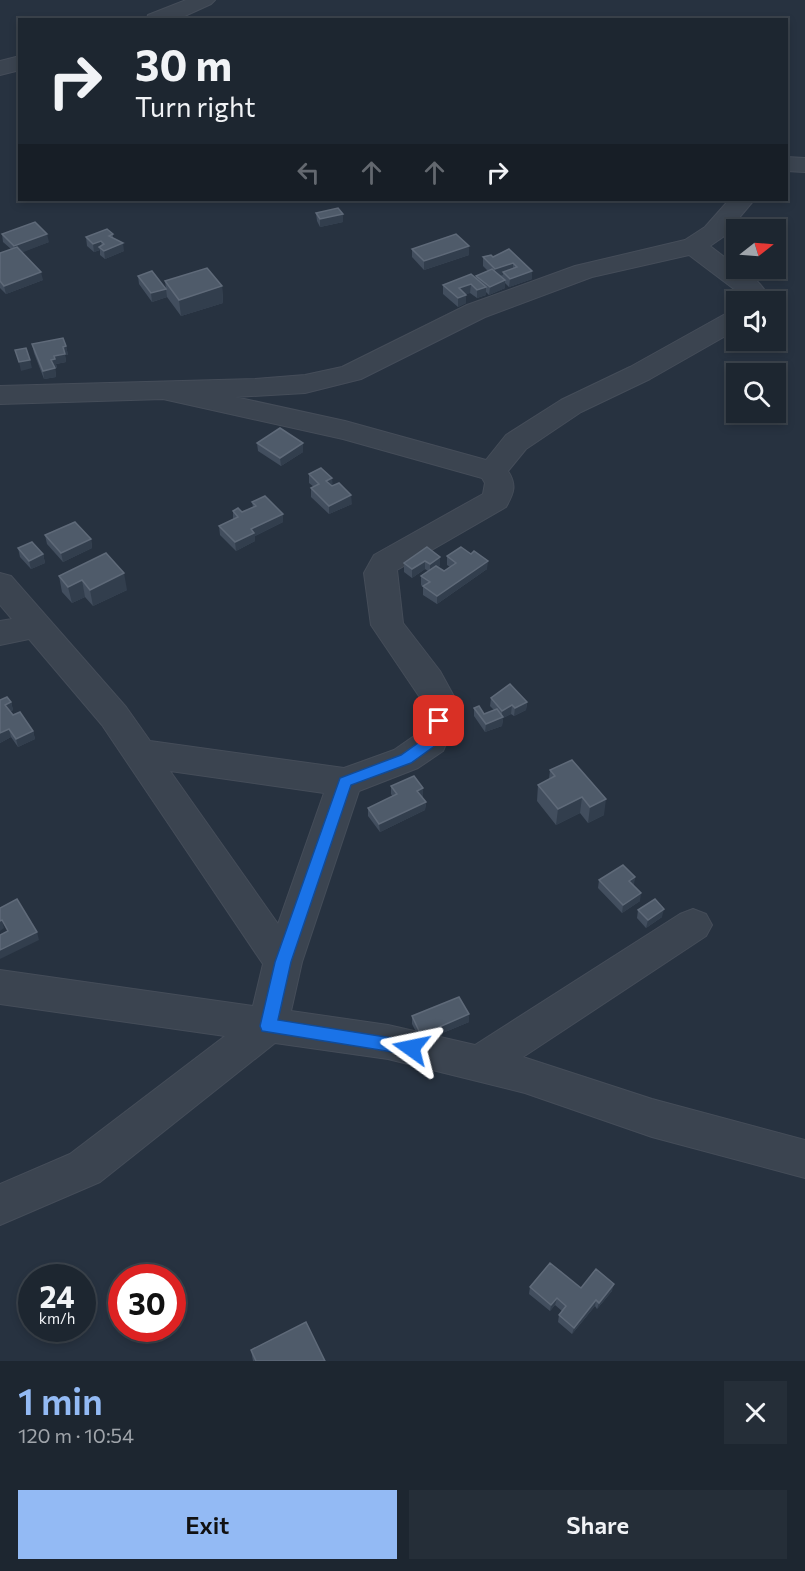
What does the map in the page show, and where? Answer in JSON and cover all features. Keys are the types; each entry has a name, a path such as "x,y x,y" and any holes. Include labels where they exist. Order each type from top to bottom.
{"street":[{"path":"161,18 204,0"},
{"path":"3,80 18,65"},
{"path":"788,164 805,165"},
{"path":"0,395 165,391 305,384 351,373 487,307 584,271 694,246 714,232 741,201"},
{"path":"694,246 743,283 750,291"},
{"path":"492,471 516,442 571,406 640,373 726,325"},
{"path":"140,753 345,782 406,759 431,742 439,721 440,702 428,680 387,625 380,573 384,563 495,500 500,482 492,471 345,430 165,391"},
{"path":"0,584 114,716 283,962"},
{"path":"0,633 36,626"},
{"path":"0,1205 85,1168 268,1026 283,962 345,782"},
{"path":"479,1064 693,925"},
{"path":"0,987 388,1042 525,1075 652,1118 805,1159"}],"building":[{"path":"338,208 343,214 320,219 316,213"},
{"path":"35,222 47,234 14,246 2,234"},
{"path":"107,229 113,234 109,236 123,243 104,251 99,247 104,244 101,241 93,244 86,237"},
{"path":"456,234 469,246 424,261 412,249"},
{"path":"17,247 41,272 4,286 0,281 0,253"},
{"path":"509,249 532,271 510,279 503,272 517,267 513,263 495,269 483,257 491,255 493,257"},
{"path":"207,268 222,286 179,300 165,281"},
{"path":"492,269 505,280 490,287 476,276"},
{"path":"152,271 166,289 151,293 138,276"},
{"path":"471,274 486,287 477,290 471,284 459,288 466,295 458,298 443,285"},
{"path":"63,338 66,346 63,347 65,354 54,356 55,359 51,360 55,368 43,371 32,344"},
{"path":"26,348 30,360 19,362 15,350"},
{"path":"280,428 303,443 280,458 257,443"},
{"path":"321,468 332,478 326,481 332,486 339,483 351,495 329,506 311,488 319,484 309,474"},
{"path":"265,496 283,514 251,529 254,533 235,542 219,526 238,517 233,511 238,508 242,512 256,506 252,502"},
{"path":"75,522 91,539 61,553 45,535"},
{"path":"32,542 43,554 29,561 18,548"},
{"path":"427,547 440,557 430,564 425,561 412,569 404,563"},
{"path":"461,547 471,554 474,551 488,561 437,596 423,586 430,582 421,576 436,566 444,571 456,563 447,556"},
{"path":"106,553 124,573 90,590 82,580 68,587 59,576"},
{"path":"510,684 527,702 515,708 512,705 502,711 491,698"},
{"path":"7,697 11,702 5,705 13,715 20,712 33,731 16,739 9,729 0,733 0,700"},
{"path":"479,706 484,714 497,709 503,717 486,724 474,708"},
{"path":"572,760 606,799 590,807 582,797 558,809 538,785 555,776 550,770"},
{"path":"414,776 423,788 417,791 426,802 379,824 368,808 397,794 391,786"},
{"path":"623,865 635,877 629,881 641,893 623,905 599,880"},
{"path":"17,899 37,932 0,950 0,935 8,931 2,920 0,921 0,908"},
{"path":"655,899 664,909 648,920 638,910"},
{"path":"459,997 469,1014 421,1035 412,1016"},
{"path":"550,1263 581,1288 596,1269 614,1284 599,1303 596,1300 574,1328 559,1315 566,1306 557,1298 551,1305 530,1287"},
{"path":"306,1322 325,1361 256,1361 251,1350"}],"route":[{"path":"411,1048 388,1042 268,1026 283,962 345,782 406,759 431,742 439,721"}]}
